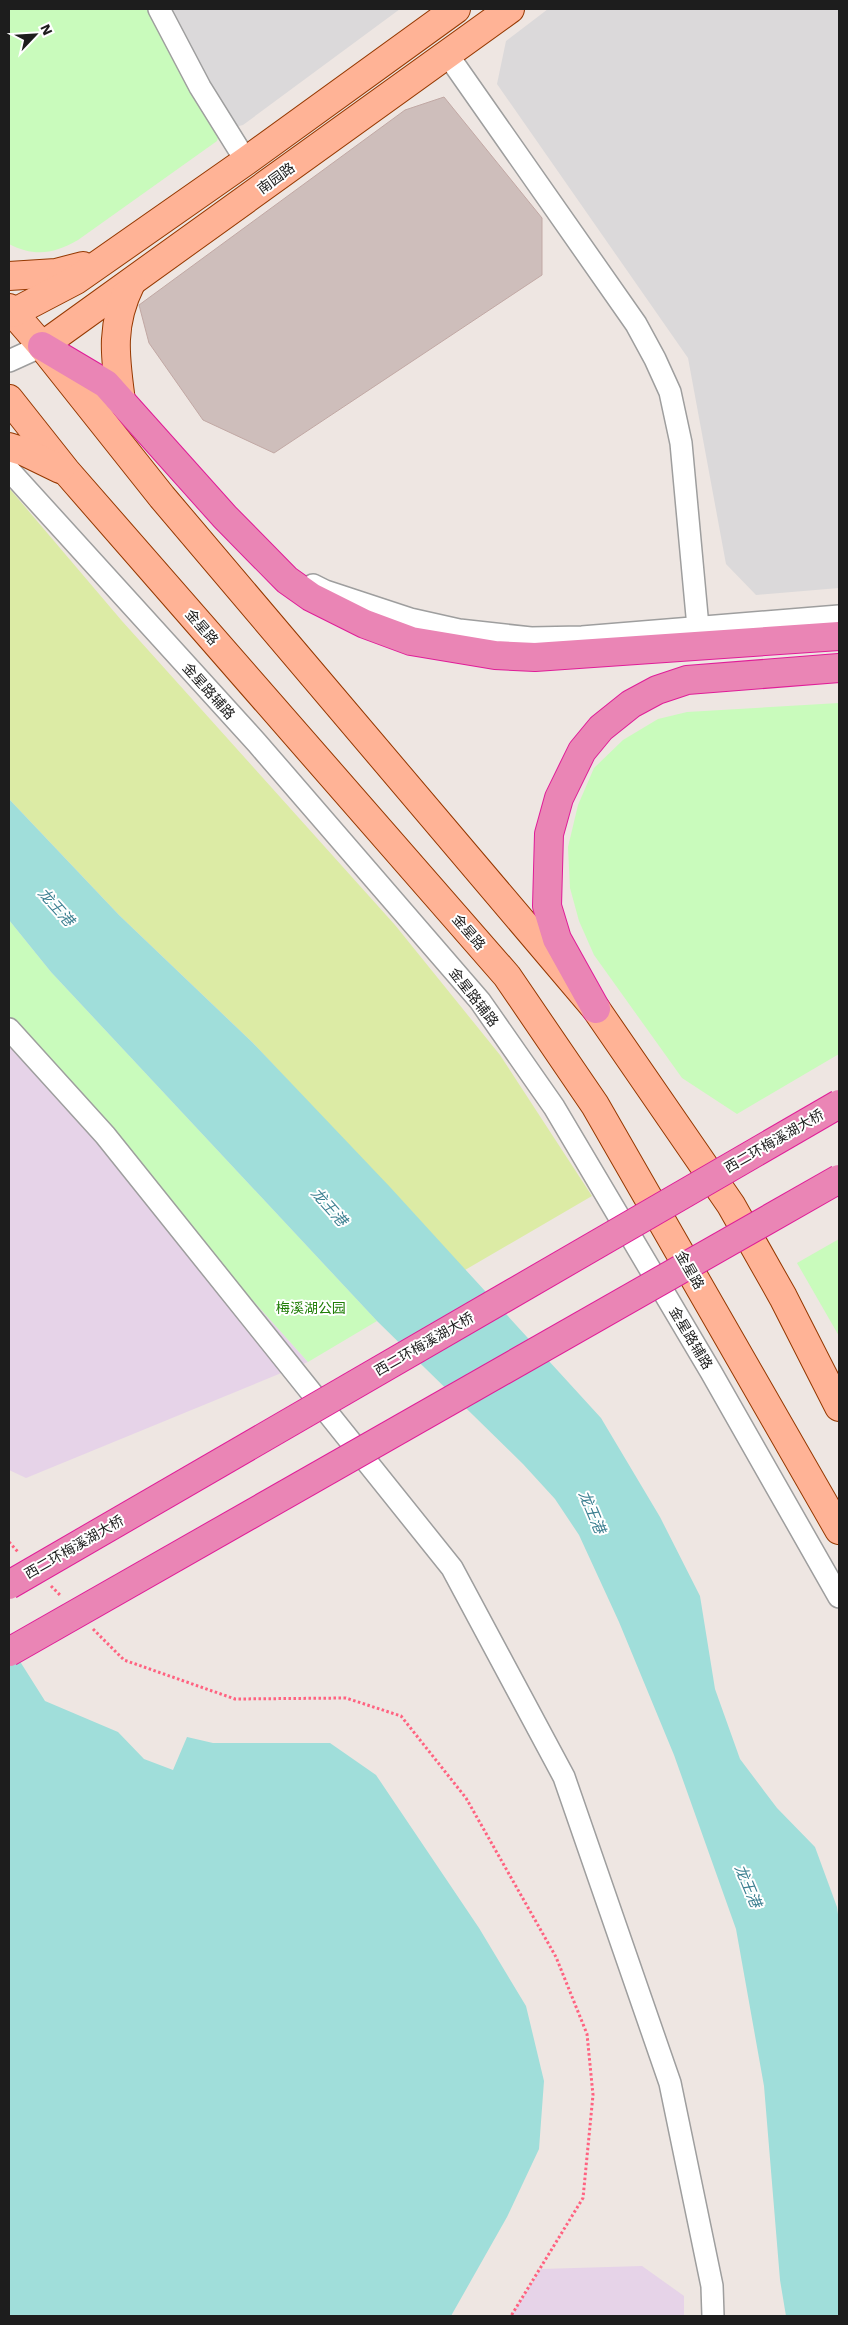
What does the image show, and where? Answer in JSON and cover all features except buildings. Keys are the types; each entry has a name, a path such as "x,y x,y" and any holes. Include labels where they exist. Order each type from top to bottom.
{"highway":[{"path":"42,346 106,384 225,517 287,580 311,597 365,624 411,640 495,655 544,657 839,636"},
{"path":"596,1008 557,939 547,906 549,834 559,798 582,750 601,728 631,704 657,690 687,680 839,668"},
{"name":"西二环梅溪湖大桥","path":"9,1585 839,1104"},
{"path":"9,1652 839,1179"}],"main road":[{"path":"456,9 246,161 76,280 10,312 42,346 162,498 596,1008 731,1206 783,1297 839,1407"},
{"name":"南园路","path":"42,346 510,9"},
{"path":"9,276 56,273 108,258"},
{"path":"121,401 114,348 122,301 130,283"},
{"name":"金星路","path":"9,399 66,471 507,976 595,1105 839,1530"},
{"path":"9,447 25,452 66,471"}],"street":[{"path":"159,9 200,87 246,161"},
{"path":"447,54 636,324 655,358 670,392 681,443 698,627"},
{"path":"9,361 42,346"},
{"name":"金星路辅路","path":"9,470 257,743 480,1002 554,1108 711,1372 839,1597"},
{"path":"255,548 298,577 325,591 410,619 459,630 531,638 582,637 839,616"},
{"path":"9,1029 104,1135 452,1568 567,1786 670,2083 712,2286 713,2316"}],"path":[{"path":"9,1542 22,1556"},
{"path":"49,1584 63,1598"},
{"path":"90,1626 124,1660 234,1698 346,1698 401,1716 466,1798 556,1957 587,2034 592,2087 584,2198 511,2316"}],"shaded area":[{"path":"166,9 400,9 243,125 235,127"},
{"path":"548,9 839,9 839,588 756,595 726,564 688,358 497,84 506,41"},
{"path":"9,1028 308,1362 26,1478 9,1470"},
{"path":"642,2266 684,2296 684,2316 511,2316 541,2269"}],"green space":[{"path":"9,9 150,9 219,134 217,141 69,245 52,251 35,252 9,244"},
{"path":"9,488 122,621 395,925 500,1055 592,1196 465,1270 253,1043 119,915 9,799"},
{"path":"839,703 839,1054 737,1114 682,1078 594,955 579,921 570,888 568,847 578,805 594,768 623,740 658,719 687,712"},
{"name":"梅溪湖公园","path":"9,920 51,972 377,1321 308,1362 9,1028"},
{"path":"839,1239 839,1336 797,1263"}],"water":[{"name":"龙王港","path":"9,799 119,915 253,1043 390,1187 601,1418 660,1517 700,1596 715,1689 740,1759 777,1808 815,1847 837,1907 839,1922 839,2316 786,2316 780,2280 764,2086 736,1929 674,1755 619,1622 579,1535 555,1499 523,1464 377,1321 51,972 9,920"},
{"path":"9,1644 45,1701 118,1732 144,1759 173,1770 187,1737 213,1743 330,1743 376,1775 479,1928 526,2006 544,2081 539,2149 507,2217 451,2316 9,2316"}]}
